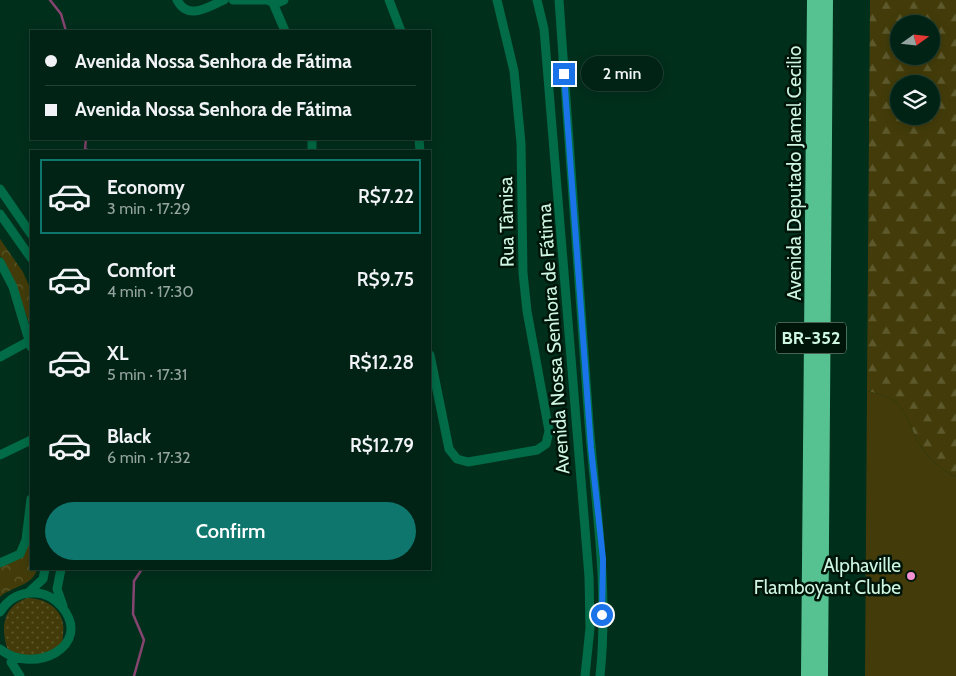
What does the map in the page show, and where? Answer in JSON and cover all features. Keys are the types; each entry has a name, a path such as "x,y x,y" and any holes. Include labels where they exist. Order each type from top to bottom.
{"highway":[{"name":"Avenida Deputado Jamel Cecilio","path":"808,676 814,0"},
{"name":"Avenida Deputado Jamel Cecilio","path":"821,676 826,0"}],"street":[{"path":"177,0 183,9 194,12 224,0"},
{"path":"233,0 284,0"},
{"path":"389,0 401,30"},
{"name":"Rua Tâmisa","path":"431,360 449,449 457,460 468,462 537,450 546,444 549,432 526,311 523,273 521,143 517,96 507,34 497,0"},
{"name":"Avenida Nossa Senhora de Fátima","path":"537,0 544,29 546,48 589,577 590,628 584,676"},
{"name":"Avenida Nossa Senhora de Fátima","path":"559,0 591,448 603,559 600,676"},
{"path":"268,1 284,30"},
{"path":"0,190 30,233"},
{"path":"0,214 30,257"},
{"path":"0,262 13,286 30,337"},
{"path":"0,357 30,341"},
{"path":"0,455 30,440"},
{"path":"0,563 20,554 26,540 30,508"},
{"path":"0,612 5,604 16,596 28,592 43,579 45,570"},
{"path":"4,655 30,668 49,666 61,656 69,639 69,620 57,589 61,570"},
{"path":"28,592 48,596 64,609"},
{"path":"4,655 20,676"}],"green space":[{"path":"870,0 956,0 956,477 937,465 927,455 905,414 896,402 886,396 867,391"},
{"path":"0,239 23,272 30,288 30,325 13,279 0,256"},
{"name":"Alphaville Flamboyant Clube","path":"867,391 886,396 896,402 905,414 927,455 937,465 956,477 956,676 865,676"},
{"path":"30,531 30,570 37,570 35,575 27,582 0,597 0,567 13,562"},
{"path":"27,598 42,601 54,608 59,613 63,627 61,645 49,655 32,662 8,650 4,634 8,612 13,606"}],"waterway":[{"path":"50,0 61,14 66,30"},
{"path":"86,140 85,149 88,150"},
{"path":"134,676 144,640 133,614 134,581 141,570"}],"place":[{"name":"Alphaville Flamboyant Clube","path":"911,576"}],"route":[{"path":"564,74 591,448 603,559 602,615"}]}
